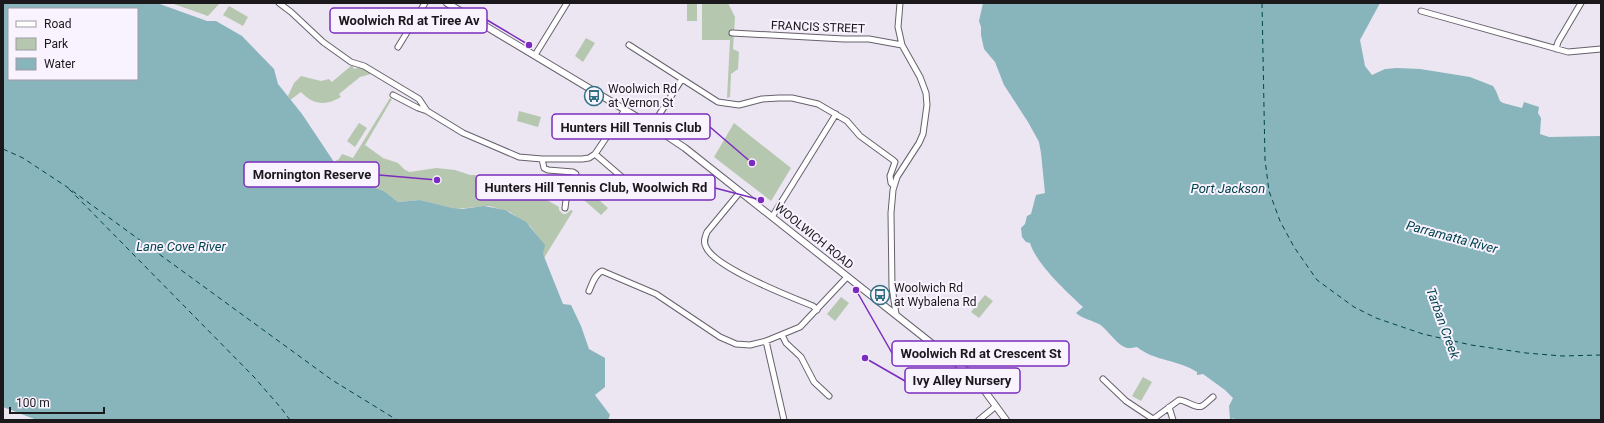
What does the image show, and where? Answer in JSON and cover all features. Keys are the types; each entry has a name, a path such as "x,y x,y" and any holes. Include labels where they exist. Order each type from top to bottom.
{"street":[{"path":"279,3 291,12 323,42 351,62 364,66 419,99 428,111"},
{"path":"398,47 425,3"},
{"name":"WOOLWICH ROAD","path":"447,3 680,144 976,379 1006,420"},
{"path":"535,55 567,3"},
{"path":"896,314 892,282 891,214 894,186 897,177 919,143 923,134 926,105 926,93 920,77 902,46 898,27 900,3"},
{"path":"1556,48 1581,3"},
{"path":"1421,11 1568,52 1601,49"},
{"name":"FRANCIS STREET","path":"732,33 869,39 902,46"},
{"path":"629,45 718,102 739,105 762,99 792,98 818,104 846,121 860,136 895,162 890,176 891,183 894,186"},
{"path":"652,126 682,79"},
{"path":"393,95 428,111 462,133 495,148 519,157 542,159 582,160 595,154 625,110"},
{"path":"772,217 836,114"},
{"path":"595,154 631,185"},
{"path":"542,159 544,168 548,170 573,172 576,174 576,181 566,200 565,208"},
{"path":"740,192 707,232 704,240 706,248 721,262 749,279 813,306 818,310"},
{"path":"589,291 595,278 602,271 656,294 720,337 736,344 750,344 766,341 800,327 818,310 846,277"},
{"path":"782,335 786,343 801,357 814,382 829,396"},
{"path":"766,341 784,420"},
{"path":"1104,379 1126,401 1153,420 1169,407 1181,400 1202,406 1213,396"},
{"path":"979,420 996,406"},
{"path":"1169,407 1173,420"}],"green space":[{"path":"171,3 220,3 208,16"},
{"path":"687,3 697,3 697,21 687,21"},
{"path":"702,3 728,3 735,17 733,49 739,52 738,69 731,74 730,97 727,98 730,40 702,40"},
{"path":"229,6 248,17 243,26 223,15"},
{"path":"586,38 595,43 583,62 575,56"},
{"path":"352,65 354,69 361,67 371,74 360,77 339,94 341,97 330,102 320,103 310,100 301,92 290,100 288,96 294,83 301,76 321,81 329,79 332,82"},
{"path":"390,98 392,99 365,145 383,158 398,163 405,170 410,172 436,168 455,170 470,175 499,175 518,183 559,207 559,210 563,214 566,214 571,210 573,211 544,258 542,254 544,245 530,226 510,212 489,206 454,209 420,200 398,202 384,191 367,185 359,178 348,174 334,162 339,159 342,154 353,158"},
{"path":"519,111 541,117 538,127 517,121"},
{"path":"359,123 367,128 355,147 347,141"},
{"path":"734,123 791,168 771,201 714,157"},
{"path":"591,193 608,208 601,215 584,200"},
{"path":"985,295 993,301 979,318 971,312"},
{"path":"841,297 849,303 835,321 827,314"},
{"path":"907,340 915,346 901,364 893,357"},
{"path":"1143,377 1152,382 1141,401 1132,396"}],"water":[{"name":"Lane Cove River","path":"3,3 157,3 207,21 216,21 242,36 274,69 278,84 302,114 334,162 348,174 359,178 367,185 384,191 398,202 420,200 462,209 484,206 505,210 526,222 545,245 543,254 563,304 571,305 581,326 589,349 605,358 605,387 595,395 610,415 608,420 37,420 3,407"},
{"name":"Port Jackson","path":"983,3 1380,3 1360,40 1365,66 1372,75 1385,69 1397,68 1420,69 1470,77 1493,86 1500,101 1503,103 1522,108 1524,102 1539,107 1538,113 1541,118 1540,134 1549,137 1601,136 1601,420 1234,420 1234,418 1230,420 1229,406 1233,398 1225,390 1203,374 1197,375 1197,372 1190,368 1151,355 1137,347 1127,348 1122,346 1099,324 1076,313 1083,307 1045,269 1030,243 1026,242 1022,237 1021,228 1025,224 1027,216 1031,214 1036,195 1045,193 1041,153 1039,142 1004,85 995,62 984,49 979,21"}],"ferry route":[{"path":"1262,3 1265,160 1269,191 1280,221 1294,247 1317,280 1354,307 1376,318 1423,334 1471,345 1526,353 1562,356 1601,355"},
{"path":"3,149 23,158 67,187 332,380 397,420"},
{"path":"69,189 254,377 290,420"}],"place":[{"name":"Woolwich Rd at Tiree Av","path":"529,45"},
{"name":"Woolwich Rd at Vernon St","path":"594,96"},
{"name":"Hunters Hill Tennis Club","path":"752,163"},
{"name":"Mornington Reserve","path":"437,180"},
{"name":"Hunters Hill Tennis Club, Woolwich Rd","path":"761,200"},
{"name":"Woolwich Rd at Crescent St","path":"856,290"},
{"name":"Woolwich Rd at Wybalena Rd","path":"880,295"},
{"name":"Ivy Alley Nursery","path":"865,358"}],"water label":[{"name":"Parramatta River","path":"1452,237"},
{"name":"Tarban Creek","path":"1443,323"}]}
